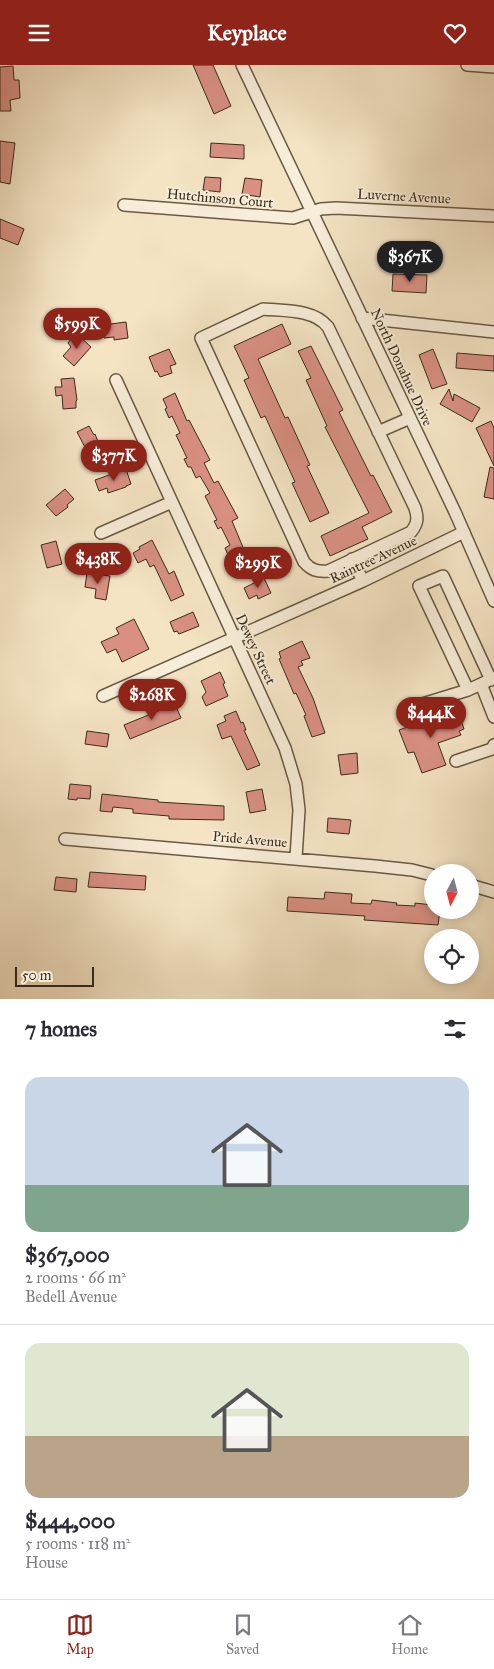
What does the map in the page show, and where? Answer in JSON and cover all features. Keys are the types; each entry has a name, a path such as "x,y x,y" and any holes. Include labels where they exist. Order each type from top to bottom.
{"street":[{"name":"North Donahue Drive","path":"242,65 464,532 490,582 494,601"},
{"path":"467,65 494,67"},
{"name":"Hutchinson Court","path":"124,205 293,219 313,212"},
{"name":"Luverne Avenue","path":"313,212 321,209 336,208 494,215"},
{"path":"263,309 309,314 323,321 328,327 415,508 418,518 411,532 352,559 328,571 318,571 309,568 304,562 201,338 263,309"},
{"path":"362,319 494,332"},
{"name":"Dewey Street","path":"116,380 286,748 296,784 299,817 296,858"},
{"path":"378,432 410,418"},
{"path":"101,533 172,502"},
{"name":"Raintree Avenue","path":"102,697 363,581 464,532"},
{"path":"352,559 363,581"},
{"path":"468,690 420,586 443,576 488,681 494,717"},
{"path":"419,705 468,690 488,681"},
{"path":"456,761 492,749 494,745"},
{"name":"Pride Avenue","path":"65,839 296,858 384,867 424,874"},
{"path":"479,888 494,892"}],"building":[{"path":"193,65 213,65 231,106 214,114"},
{"path":"13,66 14,80 19,80 20,98 10,100 11,111 0,111 0,67"},
{"path":"0,141 15,143 10,184 0,182"},
{"path":"211,143 244,145 244,159 210,157"},
{"path":"205,177 221,178 220,192 203,190"},
{"path":"245,178 262,180 260,197 242,194"},
{"path":"0,219 24,229 18,245 0,238"},
{"path":"393,274 427,275 426,293 392,291"},
{"path":"126,322 128,338 114,340 114,337 104,338 103,325"},
{"path":"282,324 291,344 258,359 285,418 288,417 310,465 307,466 329,513 310,522 292,483 295,482 265,416 261,418 244,380 249,378 234,346"},
{"path":"76,333 91,347 74,366 63,356 71,347 68,343"},
{"path":"311,346 343,410 339,412 371,476 373,475 392,512 362,527 368,539 330,556 321,536 369,513 325,427 327,426 306,380 311,378 298,351"},
{"path":"169,349 176,364 170,366 172,373 160,377 157,371 155,372 149,357"},
{"path":"433,349 447,384 432,389 419,355"},
{"path":"457,353 494,356 494,371 456,368"},
{"path":"74,378 77,400 76,408 63,409 62,395 56,396 55,387 62,387 61,379"},
{"path":"449,389 453,401 454,394 480,408 472,422 440,404"},
{"path":"175,393 187,421 189,420 210,460 204,463 214,483 218,481 238,518 232,521 250,564 235,571 225,548 230,545 221,527 218,529 214,521 217,520 205,496 210,493 200,476 196,478 191,467 188,467 184,459 187,458 176,435 180,433 172,416 169,418 165,409 167,408 163,399"},
{"path":"491,421 494,428 494,466 476,428"},
{"path":"89,426 95,434 101,449 89,455 77,432"},
{"path":"490,467 494,468 494,499 484,497"},
{"path":"126,469 131,484 108,493 107,488 99,491 95,480"},
{"path":"65,489 74,499 67,505 68,507 56,516 46,505"},
{"path":"152,540 169,574 174,571 184,595 171,601 154,565 150,567 146,559 138,563 133,553 140,549 139,547"},
{"path":"56,541 62,564 47,568 41,545"},
{"path":"87,573 110,576 106,600 95,598 96,589 85,587"},
{"path":"264,578 271,593 258,599 257,595 249,599 244,588"},
{"path":"193,612 199,626 179,634 177,631 174,632 170,622"},
{"path":"134,619 149,649 122,662 116,649 107,653 101,642 119,634 116,628"},
{"path":"302,641 310,658 301,661 303,665 298,667 313,698 325,733 312,737 304,716 306,715 296,693 294,694 279,659 281,658 279,652"},
{"path":"220,672 228,696 206,706 202,697 206,692 201,681"},
{"path":"175,704 181,718 130,739 124,725"},
{"path":"236,711 241,723 243,722 246,730 244,730 260,765 247,770 231,736 222,739 217,725 226,721 224,716"},
{"path":"452,711 454,715 459,714 464,729 459,731 461,735 438,743 446,765 422,773 414,752 408,753 399,730"},
{"path":"87,731 109,734 107,747 85,744"},
{"path":"357,753 358,773 341,775 338,755"},
{"path":"70,784 91,786 90,799 68,799"},
{"path":"262,789 266,810 250,813 246,792"},
{"path":"102,794 158,800 158,802 224,806 224,820 169,819 169,816 133,813 133,809 113,807 112,812 100,811"},
{"path":"328,818 351,820 349,834 327,832"},
{"path":"90,872 146,876 145,890 88,887"},
{"path":"56,877 77,879 76,892 54,890"},
{"path":"325,892 352,894 351,903 371,904 372,900 397,903 396,905 415,906 415,903 424,904 424,919 439,919 438,925 364,920 365,916 287,911 288,897 324,899"}]}
